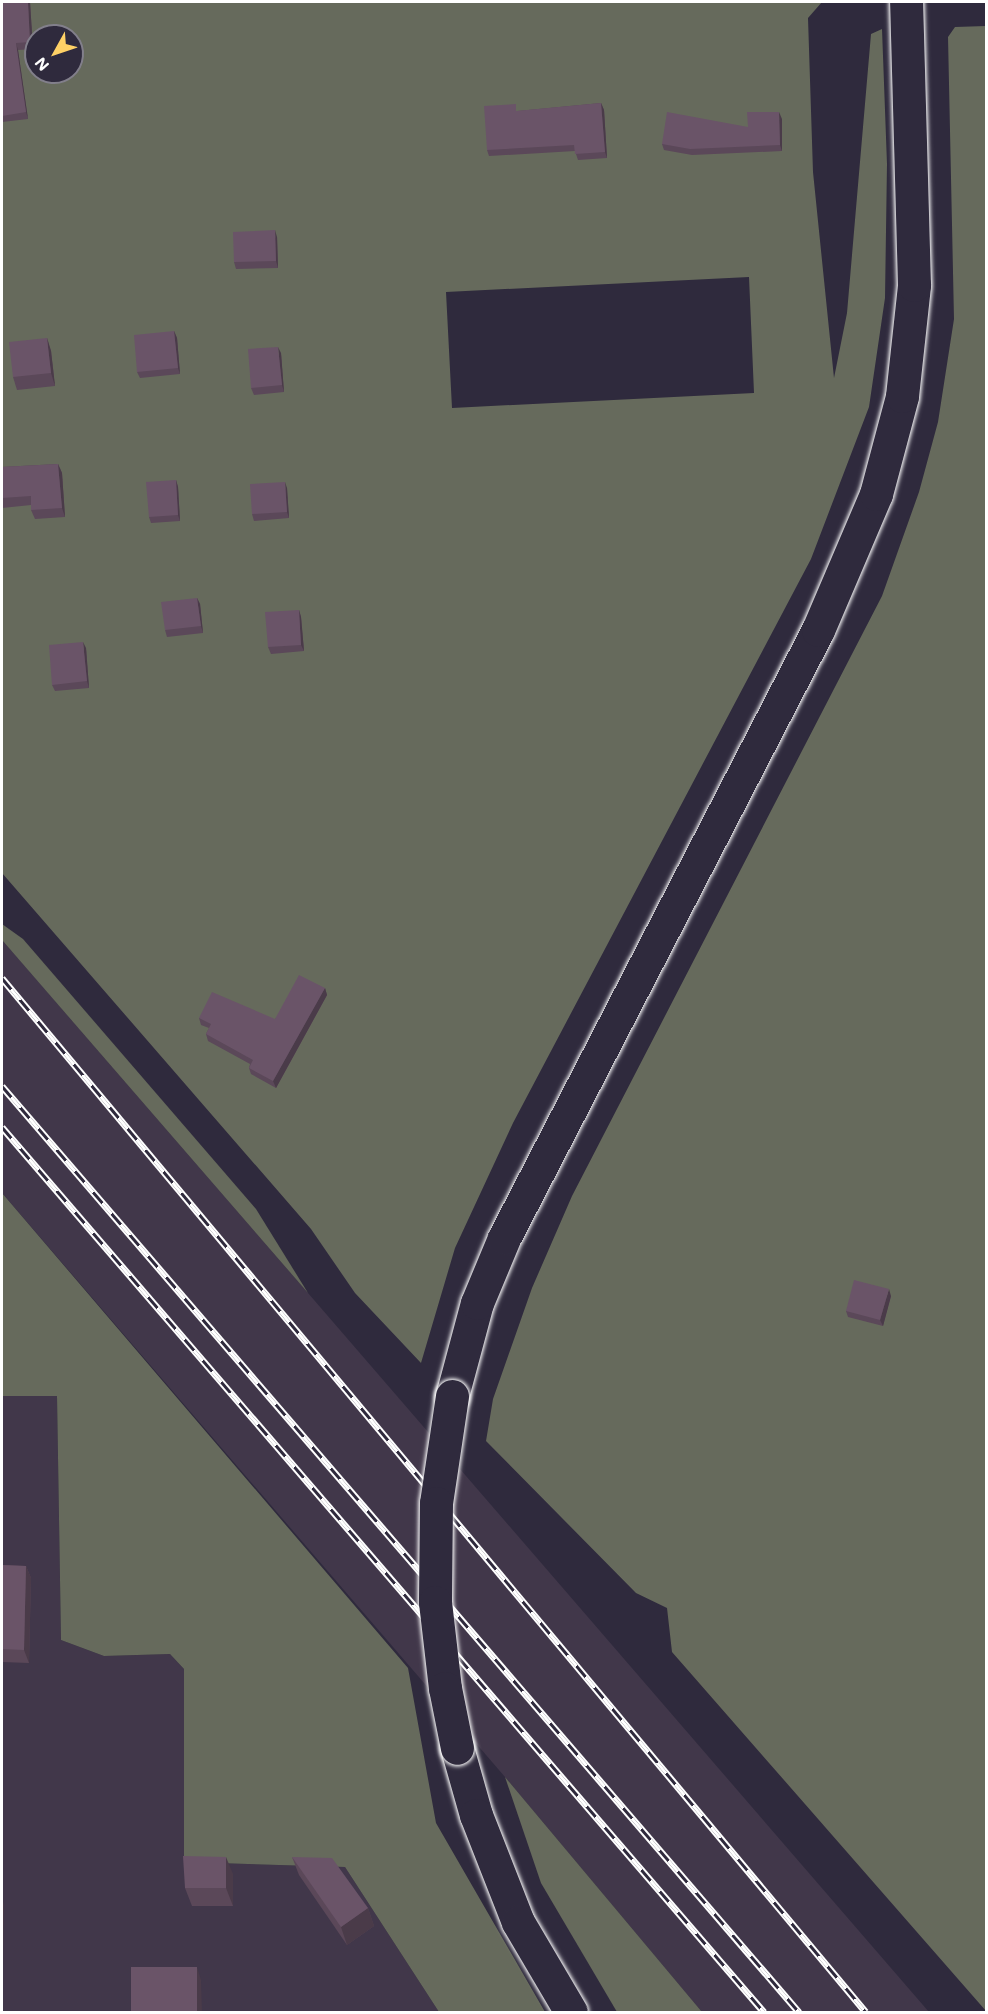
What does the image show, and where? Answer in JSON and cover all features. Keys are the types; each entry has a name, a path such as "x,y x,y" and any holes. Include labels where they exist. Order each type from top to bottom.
{"main road":[{"path":"572,2013 518,1922 476,1815 457,1748 435,1602 436,1503 452,1396 477,1303 504,1238 818,630 876,494 902,396 914,285 906,2"}],"shaded area":[{"path":"2,940 929,2012 702,2012 505,1777 2,1193"},
{"path":"2,1396 57,1396 61,1640 104,1656 170,1654 184,1669 184,1862 345,1867 439,2012 2,2012"}],"green space":[{"path":"2,2 822,2 808,18 813,172 834,378 847,313 871,34 882,29 887,164 885,298 869,407 811,559 513,1123 455,1248 421,1363 355,1293 311,1229 2,873","holes":["749,277 754,393 452,408 446,292"]},
{"path":"986,26 986,2011 672,1652 667,1608 636,1593 486,1441 493,1399 532,1288 572,1196 882,596 919,492 938,422 954,319 948,37 955,27"},
{"path":"2,924 23,939 256,1209 308,1293 2,940"},
{"path":"2,1193 408,1668 436,1823 545,2012 439,2012 345,1867 184,1862 184,1669 170,1654 104,1656 61,1640 57,1396 2,1396"},
{"path":"505,1777 702,2012 617,2012 541,1883"}],"building":[{"path":"2,2 28,2 29,24 24,24 24,42 16,43 26,112 2,116"},
{"path":"601,103 605,152 575,154 574,145 487,150 484,106 516,104 516,111"},
{"path":"667,112 748,127 747,112 779,112 780,145 690,149 662,144"},
{"path":"275,230 276,261 234,262 233,232"},
{"path":"174,331 178,368 137,372 134,335"},
{"path":"47,338 51,373 13,377 9,342"},
{"path":"278,347 282,385 251,388 248,349"},
{"path":"58,464 62,508 31,510 31,496 2,498 2,467"},
{"path":"176,480 178,515 149,517 146,482"},
{"path":"285,482 287,512 252,514 250,484"},
{"path":"197,598 201,626 165,630 161,602"},
{"path":"299,610 301,645 268,647 265,612"},
{"path":"83,642 87,681 52,685 49,645"},
{"path":"299,975 325,988 273,1081 249,1068 253,1060 206,1034 211,1024 199,1018 212,992 275,1019"},
{"path":"854,1280 889,1289 880,1320 846,1311"},
{"path":"2,1565 26,1566 24,1650 2,1649"},
{"path":"183,1856 226,1857 226,1888 185,1888"},
{"path":"292,1857 332,1858 368,1908 341,1927"},
{"path":"131,1967 197,1967 197,2013 131,2013"}],"railway":[{"path":"2,978 866,2012"},
{"path":"2,1086 799,2012"},
{"path":"2,1127 764,2012"}]}
